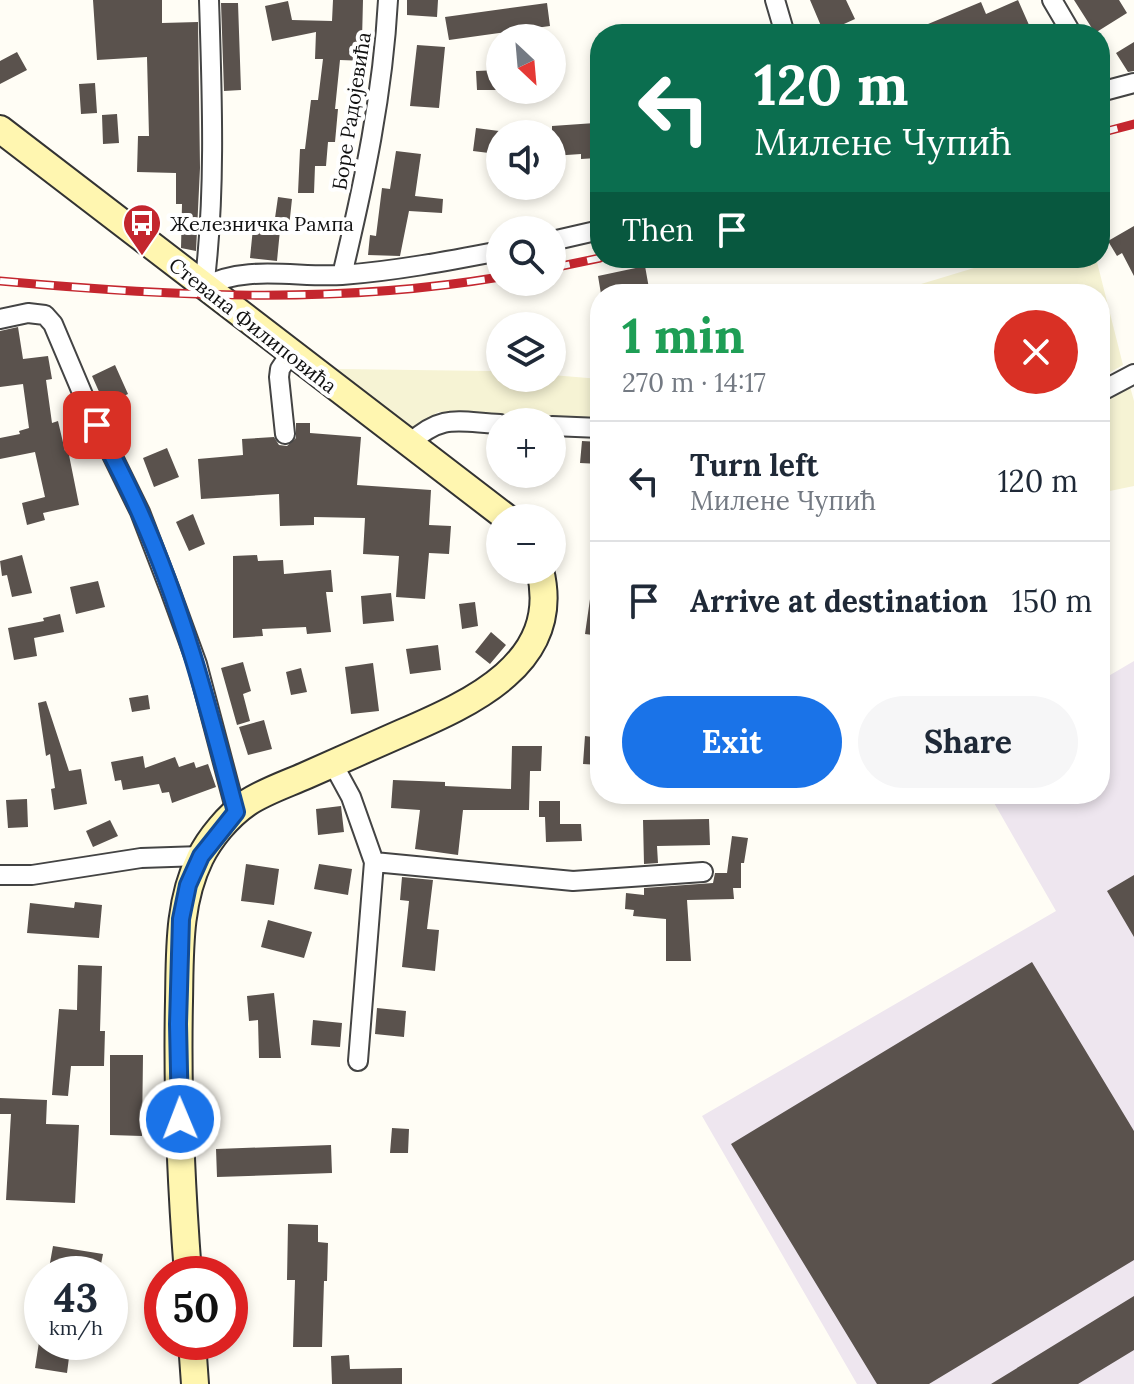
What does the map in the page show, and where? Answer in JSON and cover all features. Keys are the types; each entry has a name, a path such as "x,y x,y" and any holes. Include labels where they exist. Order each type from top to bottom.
{"main road":[{"name":"Стевана Филиповића","path":"0,129 489,504"},
{"path":"187,1256 179,1095 181,919 188,885 201,856 236,812 265,793 459,707 491,687 508,673 537,634 545,598 542,584"},
{"path":"193,1360 195,1384"}],"street":[{"path":"204,287 208,256 211,143 209,0"},
{"name":"Боре Радојевића","path":"342,275 379,102 385,65 388,0"},
{"path":"775,0 782,24"},
{"path":"1052,0 1066,24"},
{"path":"1110,89 1134,83"},
{"path":"566,238 590,232"},
{"path":"204,287 218,279 237,275 342,275 486,254"},
{"path":"0,319 28,313 45,315 53,324 86,402 140,512 170,590 197,664 236,812"},
{"path":"285,434 279,377 280,369 290,354"},
{"path":"1110,387 1134,374"},
{"path":"410,443 426,429 441,422 486,424"},
{"path":"566,427 590,428"},
{"path":"333,764 351,797 374,862 358,1061"},
{"path":"0,875 32,875 141,858 201,856"},
{"path":"374,862 573,881 703,872"}],"shaded area":[{"path":"974,268 1099,268 1103,284 921,284"},
{"path":"1110,313 1123,365 1110,372"},
{"path":"338,369 486,371 486,392 566,392 566,376 590,378 590,419 566,418 566,408 486,408 486,414 438,412 403,438 329,384"},
{"path":"1129,383 1134,401 1134,486 1110,491 1110,391"},
{"path":"1134,661 1134,1384 857,1384 702,1116 1056,911 995,804 1110,804 1110,675"}],"building":[{"path":"93,0 162,0 162,23 198,22 200,168 196,251 181,248 182,204 176,204 176,173 137,172 138,136 149,136 147,57 97,60"},
{"path":"333,0 363,0 362,40 369,40 368,61 340,60 335,142 328,142 326,166 315,166 314,193 298,193 300,149 305,149 311,100 318,100 323,59 315,59 316,32 272,41 265,6 288,1 292,20 332,21"},
{"path":"407,0 438,0 437,17 407,15"},
{"path":"810,0 846,0 855,19 844,24 820,24"},
{"path":"1018,0 1029,24 928,24 981,2 986,14"},
{"path":"1074,0 1119,0 1127,13 1109,24 1089,24"},
{"path":"221,3 238,3 241,90 224,91"},
{"path":"547,3 550,24 486,24 486,35 449,40 445,17"},
{"path":"1134,42 1134,71 1128,72 1116,53"},
{"path":"417,45 445,47 439,108 410,106"},
{"path":"17,52 27,70 0,84 0,61"},
{"path":"476,71 486,71 486,90 477,90"},
{"path":"95,83 97,113 81,114 79,84"},
{"path":"117,114 119,143 103,144 102,115"},
{"path":"590,123 590,158 581,159 581,154 566,155 566,125"},
{"path":"476,128 486,129 486,153 473,151"},
{"path":"396,151 421,154 415,196 443,199 442,213 409,211 400,256 368,255 370,235 376,236 382,188 390,189"},
{"path":"278,197 292,199 289,227 274,225"},
{"path":"1134,226 1134,276 1122,253 1117,256 1110,240"},
{"path":"253,228 280,230 277,261 250,258"},
{"path":"645,268 648,284 599,284 598,276"},
{"path":"18,327 23,359 48,356 52,379 46,380 52,423 58,421 65,451 68,450 79,505 43,513 45,520 27,525 22,503 45,497 35,452 0,459 0,438 20,434 19,431 29,428 23,384 0,387 0,331"},
{"path":"115,365 128,394 105,405 92,376"},
{"path":"296,423 310,423 310,433 361,437 357,485 431,490 429,525 451,526 449,554 429,553 425,599 396,597 399,556 363,554 365,518 314,517 314,525 280,526 279,494 201,499 198,459 243,455 242,439 274,437 279,445 287,446 296,438"},
{"path":"582,441 590,441 590,464 580,463"},
{"path":"167,448 179,477 154,487 143,458"},
{"path":"193,514 205,544 189,551 176,522"},
{"path":"22,555 32,593 12,597 7,575 2,576 0,561"},
{"path":"257,555 258,561 283,560 284,574 331,570 333,592 326,592 331,632 307,634 306,627 262,629 263,636 233,638 233,556"},
{"path":"98,581 105,607 76,614 70,587"},
{"path":"391,593 394,621 363,624 361,596"},
{"path":"590,599 590,635 585,634"},
{"path":"475,602 478,626 462,629 459,604"},
{"path":"60,614 64,632 34,638 37,656 14,660 8,628 44,621 43,618"},
{"path":"491,632 506,645 490,664 475,652"},
{"path":"438,645 441,670 410,674 406,649"},
{"path":"243,662 251,691 243,694 250,721 237,725 221,668"},
{"path":"373,663 379,711 351,714 345,667"},
{"path":"301,668 307,692 291,695 286,672"},
{"path":"148,695 150,709 132,712 129,698"},
{"path":"46,701 69,771 81,769 87,804 54,810 51,789 55,788 50,754 46,756 38,703"},
{"path":"264,720 272,749 248,755 239,727"},
{"path":"585,736 590,737 590,764 583,764"},
{"path":"512,746 542,746 541,771 530,771 529,810 463,810 458,855 415,849 420,810 391,808 393,780 511,789"},
{"path":"143,756 145,768 175,757 179,767 194,762 196,768 208,764 216,787 172,803 169,792 162,793 159,784 123,790 121,780 115,781 111,762"},
{"path":"27,799 28,827 8,828 6,800"},
{"path":"539,801 560,801 560,824 581,824 582,841 546,842 545,817 539,817"},
{"path":"341,806 344,832 318,835 316,809"},
{"path":"709,819 710,845 657,846 658,863 644,864 643,820"},
{"path":"110,820 118,836 93,847 86,831"},
{"path":"732,836 748,838 744,863 741,863 741,888 733,888 734,899 687,900 691,961 666,961 666,919 633,916 634,910 625,909 626,893 644,895 644,888 713,883 715,873 727,873"},
{"path":"246,864 279,869 274,905 241,901"},
{"path":"319,864 352,869 348,895 314,889"},
{"path":"1134,875 1134,937 1107,891"},
{"path":"402,877 433,880 427,929 439,930 435,971 402,967 409,901 400,900"},
{"path":"75,902 102,905 99,938 27,933 30,903 74,908"},
{"path":"268,920 312,932 304,958 261,947"},
{"path":"1032,962 1134,1131 1134,1260 929,1384 877,1384 731,1144"},
{"path":"78,965 102,966 100,1031 105,1031 104,1066 71,1066 68,1096 52,1095 59,1009 77,1010"},
{"path":"274,993 281,1058 259,1058 258,1020 249,1021 247,996"},
{"path":"377,1008 406,1011 404,1037 375,1034"},
{"path":"313,1020 342,1023 340,1047 311,1045"},
{"path":"110,1055 143,1055 142,1136 110,1135"},
{"path":"0,1098 47,1100 46,1124 79,1125 75,1203 6,1200 11,1114 0,1114"},
{"path":"392,1128 409,1129 408,1153 390,1153"},
{"path":"331,1145 332,1173 217,1177 216,1149"},
{"path":"288,1224 318,1225 318,1242 328,1243 322,1347 293,1347 295,1280 287,1280"},
{"path":"53,1246 103,1254 103,1256 51,1256"},
{"path":"1134,1296 1134,1350 1078,1384 991,1384"},
{"path":"349,1355 350,1369 402,1368 402,1384 332,1384 331,1356"},
{"path":"36,1360 69,1360 67,1373 35,1368"}],"railway":[{"path":"1110,130 1134,124"},
{"path":"566,265 590,260"},
{"path":"0,281 188,294 313,295 376,292 486,279"}],"place":[{"name":"Железничка Рампа","path":"142,257"}],"route":[{"path":"97,425 140,512 197,664 236,812 221,827 201,856 188,885 181,919 178,1024 180,1119"}]}
